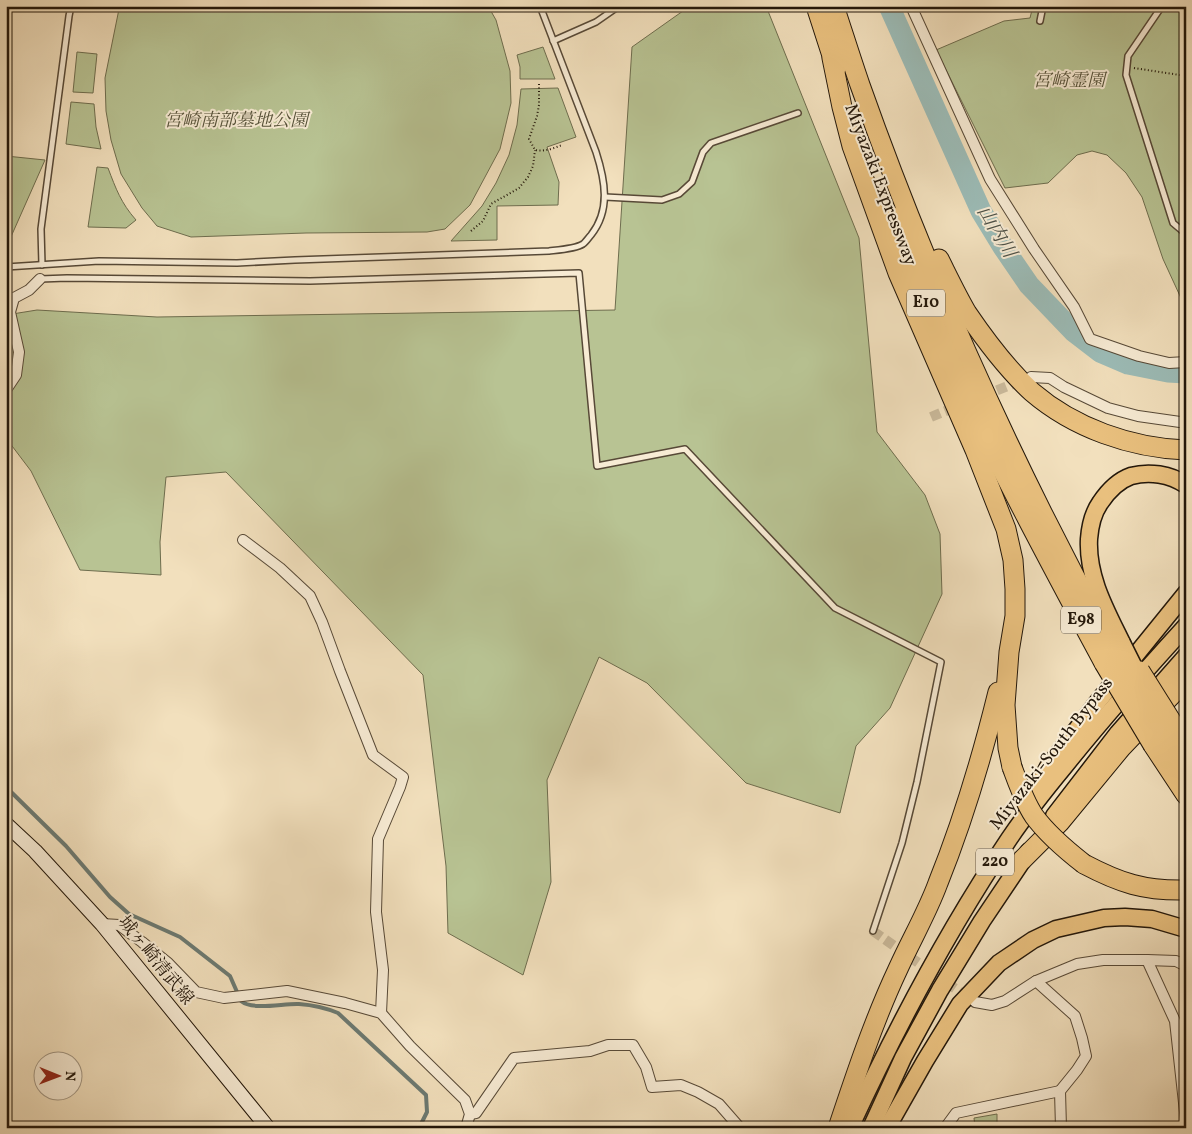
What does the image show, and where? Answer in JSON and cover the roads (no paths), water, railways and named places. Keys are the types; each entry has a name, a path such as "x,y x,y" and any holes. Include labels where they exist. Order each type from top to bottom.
{"highway":[{"name":"Miyazaki Expressway","path":"816,6 832,58 874,174 940,338 980,425 1038,540 1064,572"},
{"name":"Miyazaki Expressway","path":"834,6 860,85 932,271 972,366 1012,453 1052,532 1064,572"},
{"path":"832,58 852,146 898,273 975,450 1006,529 1013,560 1015,589 1015,616 1009,652 984,748 957,833 938,885 898,967 875,1020 838,1128"},
{"path":"889,162 967,312 999,357 1026,386 1051,406 1114,437 1153,447 1186,450"},
{"path":"1052,532 1077,570 1114,652"},
{"name":"E98","path":"1064,572 1186,769"},
{"path":"1009,652 1005,705 1008,748 1020,789 1034,815 1066,850 1084,864 1114,879 1149,889 1186,890"},
{"path":"1022,860 1060,822 1121,748 1186,680"},
{"path":"1163,732 1186,740"},
{"name":"E98","path":"1163,732 1186,795"}],"main road":[{"path":"1114,652 1089,561 1090,531 1096,508 1110,488 1138,474 1160,474 1186,485"},
{"path":"1010,838 1048,767 1096,704 1186,593"},
{"name":"Miyazaki-South Bypass","path":"850,1128 899,1026 928,972 966,906 1010,838 1089,736 1186,626"},
{"name":"220","path":"871,1128 903,1058 940,990 1022,860 1060,807 1118,733 1186,656"},
{"path":"1163,732 1186,757"},
{"name":"城ヶ崎清武線","path":"6,824 35,851 102,924 268,1128"},
{"path":"887,1128 960,1004 999,963 1033,940 1056,929 1104,918 1152,919 1186,929"}],"street":[{"path":"911,6 990,179 1034,249 1074,307 1090,338 1146,358 1169,363 1186,362"},
{"path":"6,390 16,375 19,352 10,312 14,298 29,290 40,279"},
{"path":"1031,377 1050,378 1064,388 1108,408 1138,416 1186,422"},
{"path":"243,540 280,568 310,596 322,622 373,755 403,777 378,839 376,912 383,970 382,1013"},
{"path":"102,924 119,925 168,963 196,992 224,998 287,991 382,1013 410,1046 465,1100 470,1114 466,1128"},
{"path":"975,1002 992,1005 1005,1002 1036,981 1077,964 1103,960 1147,960 1176,961 1186,966"},
{"path":"1147,960 1175,1020 1186,1121"},
{"path":"946,1128 956,1113 1060,1091 1086,1056 1074,1016 1036,981"},
{"path":"1175,1020 1186,1025"},
{"path":"470,1114 476,1113 514,1058 590,1051 608,1045 633,1045 646,1067 652,1087 681,1084 719,1104 740,1128"},
{"path":"1060,1091 1061,1128"}],"lane":[{"path":"42,265 42,228 71,6"},
{"path":"6,267 99,261 237,263 549,251 566,250 583,244 595,230 603,211 605,197 603,174 540,6"},
{"path":"553,41 596,22 619,6"},
{"path":"1040,21 1042,6"},
{"path":"1162,6 1128,56 1126,75 1173,223 1186,234"},
{"path":"605,197 662,200 679,194 692,182 703,152 711,143 798,113"},
{"path":"40,279 310,281 579,273 597,466 685,450 835,608 941,662 917,782 902,843 873,931"}],"waterway":[{"name":"山内川","path":"889,6 981,211 1029,285 1074,332 1100,352 1128,364 1168,372 1186,373"},
{"path":"6,787 66,846 110,897 129,914 180,937 230,976 241,1001 253,1006 304,1004 338,1013 426,1095 427,1112 419,1128"}],"tunnel":[{"path":"983,396 1023,380"},
{"path":"931,417 960,405"},
{"path":"873,931 970,999"}],"park label":[{"name":"宮崎霊園","path":"1069,81"},
{"name":"宮崎南部墓地公園","path":"236,121"}]}
